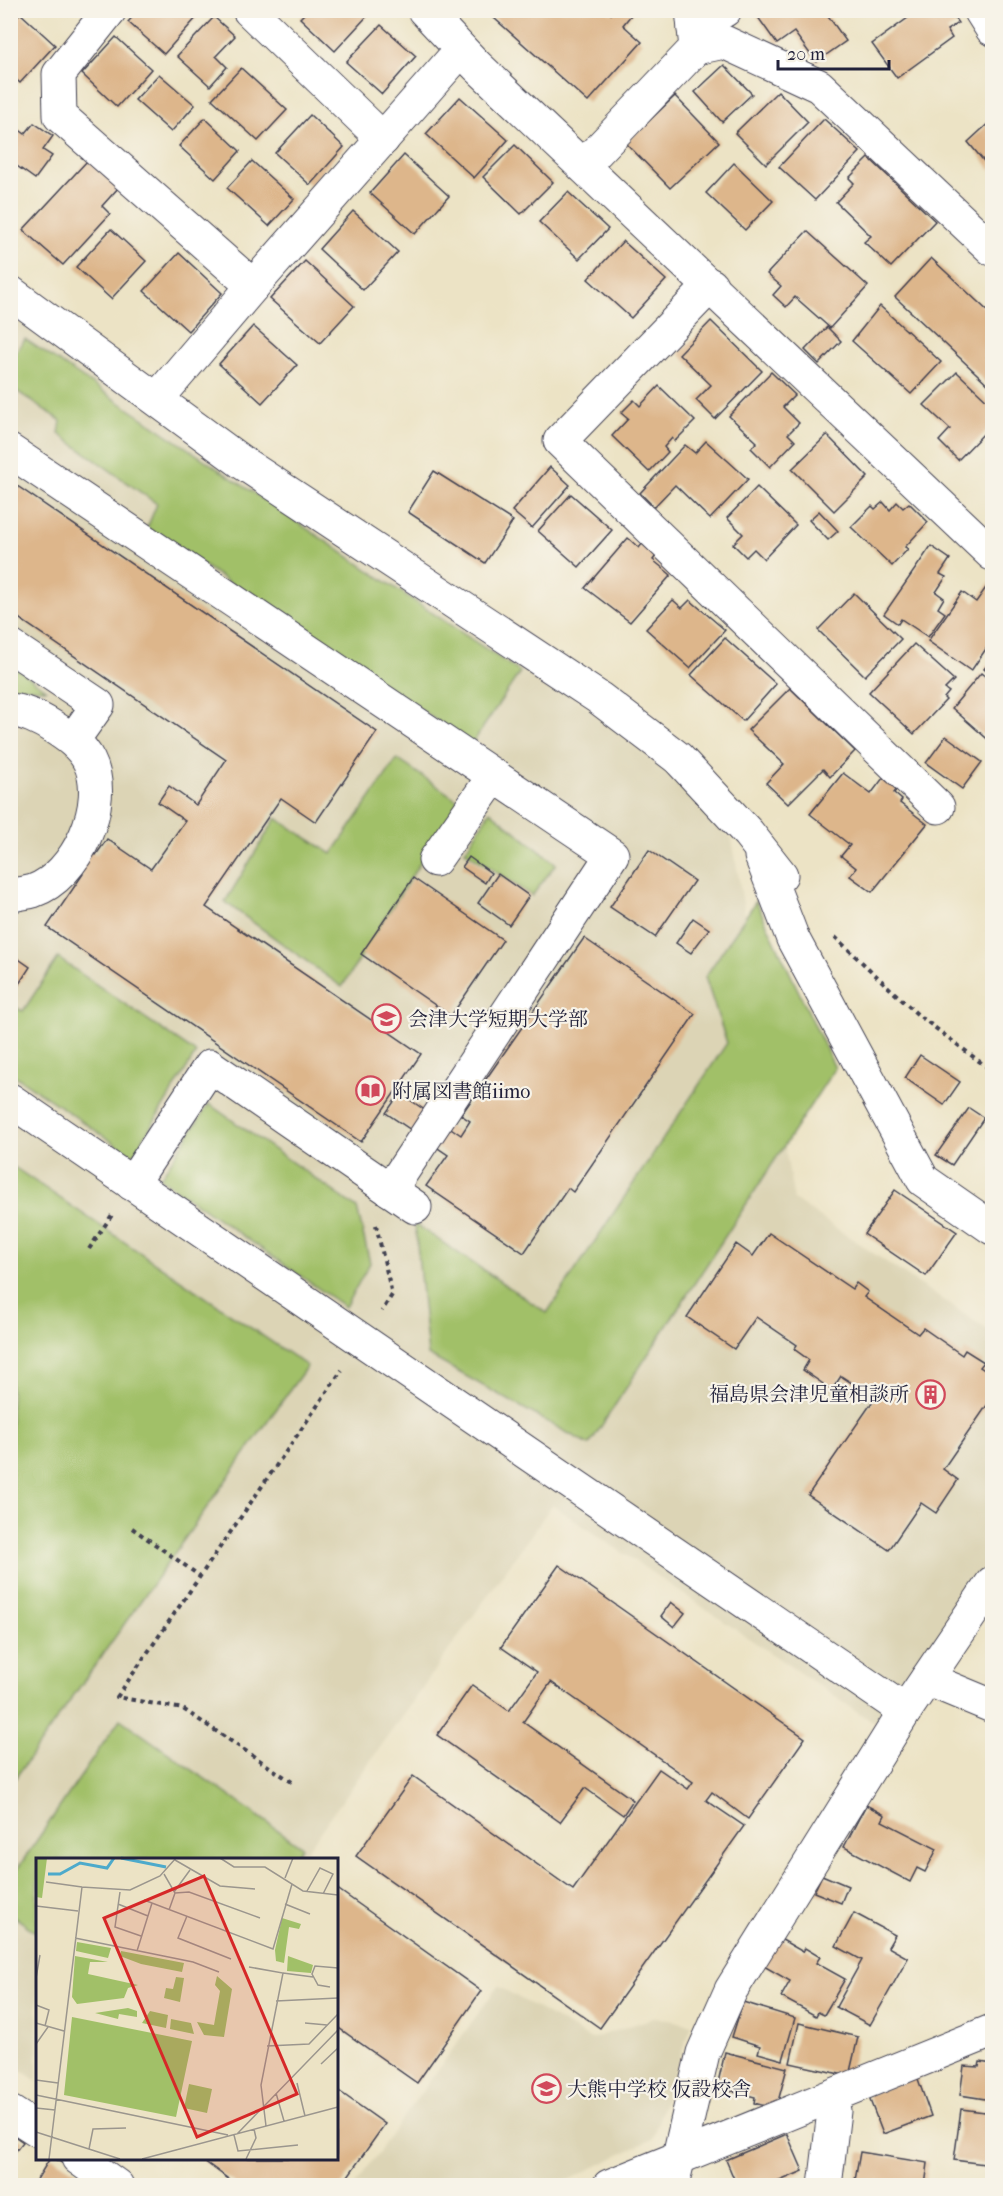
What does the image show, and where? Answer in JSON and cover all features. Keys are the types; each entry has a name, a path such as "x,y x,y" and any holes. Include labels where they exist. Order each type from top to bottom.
{"street":[{"path":"110,10 59,74 60,116 253,286"},
{"path":"249,10 383,139"},
{"path":"424,10 461,50 993,554"},
{"path":"583,165 694,29 725,10"},
{"path":"980,10 993,29"},
{"path":"694,29 819,86 993,249"},
{"path":"157,399 253,286 461,50"},
{"path":"711,285 560,441 938,807"},
{"path":"10,292 243,463 599,698 678,758 781,875"},
{"path":"10,451 612,855 402,1198 210,1066 132,1184"},
{"path":"10,646 98,705 73,740"},
{"path":"10,710 46,723 73,740 89,760 96,784 95,808 78,853 59,874 34,891 10,895"},
{"path":"435,860 494,776"},
{"path":"757,846 793,939 923,1180 993,1228"},
{"path":"10,1100 905,1711"},
{"path":"676,2170 703,2053 731,1990 905,1711 993,1583"},
{"path":"927,1679 993,1706"},
{"path":"609,2186 676,2170 993,2031"},
{"path":"825,2186 834,2111"},
{"path":"10,2112 36,2129"},
{"path":"81,2160 117,2186"}],"path":[{"path":"832,934 916,1014 993,1071"},
{"path":"89,1249 132,1184"},
{"path":"380,1240 392,1295"},
{"path":"292,1782 183,1709 117,1697 363,1340"},
{"path":"132,1528 200,1576"}],"shaded area":[{"name":"会津大学短期大学部","path":"10,305 561,686 660,767 732,839 794,1200 992,1333 992,1566 880,1727 552,1505 301,1858 36,1858 36,2080 10,2063"},
{"name":"大熊中学校 仮設校舎","path":"498,1986 591,2039 656,2017 691,2025 652,2139 558,2185 355,2185"}],"green space":[{"path":"25,339 520,672 472,744 147,528 157,504 59,434 61,421 11,387 10,361"},
{"path":"11,664 45,689 11,687"},
{"path":"397,759 459,801 342,987 225,902 276,818 332,854"},
{"path":"490,811 556,864 532,896 465,851"},
{"path":"756,901 835,1068 589,1445 428,1355 415,1224 547,1313 727,1043 705,977"},
{"path":"58,958 196,1053 133,1156 11,1073 10,1005 23,1011"},
{"path":"209,1104 357,1208 370,1263 345,1307 160,1178"},
{"path":"11,1165 307,1366 11,1784"},
{"path":"120,1719 302,1847 294,1858 36,1858 36,1932 11,1914 11,1878"}],"building":[{"path":"139,10 192,10 198,16 164,54 128,22"},
{"path":"308,10 367,10 370,13 335,51 300,18"},
{"path":"485,10 607,10 611,14 614,10 635,10 623,25 642,42 588,102"},
{"path":"760,10 824,10 846,41 816,62 794,32 777,44 755,13"},
{"path":"919,10 949,10 958,23 947,30 952,38 897,78 872,44"},
{"path":"20,13 55,45 20,83 10,74 10,24"},
{"path":"214,17 235,36 216,56 227,67 210,86 177,56"},
{"path":"381,25 416,56 382,94 346,62"},
{"path":"116,37 151,69 117,107 82,74"},
{"path":"724,65 752,94 722,122 695,92"},
{"path":"241,68 287,110 258,141 212,99"},
{"path":"159,74 195,105 171,132 135,100"},
{"path":"778,91 808,122 766,164 735,133"},
{"path":"675,96 719,142 670,188 626,143"},
{"path":"460,97 508,140 474,178 426,134"},
{"path":"310,115 344,147 310,185 275,153"},
{"path":"205,118 240,151 215,179 179,146"},
{"path":"824,119 860,152 815,200 779,167"},
{"path":"992,120 992,171 968,142"},
{"path":"10,123 25,134 34,123 53,136 43,150 52,156 35,179 14,164 10,169"},
{"path":"515,145 553,182 521,214 483,177"},
{"path":"404,155 449,196 415,234 370,193"},
{"path":"869,158 935,221 891,267 864,242 871,236 836,202 854,183 849,178"},
{"path":"88,160 119,187 102,206 110,214 63,265 23,230"},
{"path":"252,161 294,199 269,226 227,188"},
{"path":"734,163 773,201 745,230 706,193"},
{"path":"568,192 608,229 579,259 539,222"},
{"path":"353,211 398,252 363,290 319,249"},
{"path":"111,229 146,261 111,299 76,267"},
{"path":"807,231 868,286 830,328 795,297 786,307 773,295 781,286 767,274"},
{"path":"623,241 666,280 631,318 588,279"},
{"path":"179,253 222,293 188,331 144,291"},
{"path":"931,258 992,315 992,388 895,297"},
{"path":"305,261 354,306 320,343 270,299"},
{"path":"880,306 941,362 911,394 852,341"},
{"path":"711,321 762,371 715,419 696,400 711,385 679,354"},
{"path":"253,326 297,365 262,403 219,364"},
{"path":"827,327 841,341 819,364 805,350"},
{"path":"771,372 795,395 783,407 799,423 788,434 795,441 770,467 751,448 757,442 729,416"},
{"path":"957,372 992,405 992,425 958,460 939,441 950,429 924,405"},
{"path":"659,386 695,421 675,441 672,438 664,447 668,452 649,472 612,436 628,419 621,413 634,400 640,406"},
{"path":"827,435 868,477 834,511 792,469"},
{"path":"706,441 748,479 710,519 675,485 654,507 640,493 685,445 695,453"},
{"path":"550,467 570,485 532,528 512,511"},
{"path":"434,471 513,521 485,563 408,512"},
{"name":"会津大学短期大学部","path":"10,481 377,732 316,822 281,798 206,907 421,1054 361,1142 47,927 83,874 59,858 73,839 96,855 107,839 151,869 185,821 158,802 169,786 196,805 226,760 10,612"},
{"path":"757,487 796,525 764,559 754,549 746,557 733,544 743,534 727,518"},
{"path":"571,494 612,530 579,567 538,531"},
{"path":"883,502 890,510 897,502 903,508 909,503 928,522 905,547 908,549 892,566 851,527 872,506 875,509"},
{"path":"819,511 838,531 828,540 809,520"},
{"path":"628,538 639,548 642,544 656,556 653,560 671,575 630,622 585,588"},
{"path":"931,546 950,559 940,574 946,577 936,592 944,598 938,608 945,613 928,637 901,619 898,624 884,614"},
{"path":"990,582 992,640 971,671 928,641 962,592 976,602"},
{"path":"854,593 901,639 865,676 818,630"},
{"path":"673,600 682,608 690,600 725,630 690,668 646,629"},
{"path":"725,638 776,684 743,721 691,675"},
{"path":"914,644 954,680 945,689 949,692 944,698 946,700 914,734 869,692"},
{"path":"992,660 992,676 984,669"},
{"path":"981,673 992,682 992,743 952,708"},
{"path":"790,688 855,751 830,777 823,769 788,804 766,783 784,764 748,730"},
{"path":"946,736 982,762 962,789 926,763"},
{"path":"843,773 871,794 883,778 897,789 894,793 902,800 900,803 927,824 872,892 850,876 856,868 841,856 850,845 810,814"},
{"path":"649,850 694,881 655,937 610,907"},
{"path":"469,857 491,873 485,883 462,867"},
{"path":"498,874 529,896 509,925 478,903"},
{"path":"413,878 503,940 451,1016 361,954"},
{"path":"693,918 709,929 691,953 676,943"},
{"path":"584,938 695,1014 573,1192 568,1188 524,1253 426,1186 448,1155 386,1113 400,1093 461,1135 470,1121 461,1115"},
{"path":"10,953 30,967 17,987 10,983"},
{"path":"920,1055 960,1082 944,1105 905,1078"},
{"path":"969,1108 984,1118 952,1165 936,1155"},
{"path":"895,1190 957,1232 926,1276 864,1234"},
{"name":"福島県会津児童相談所","path":"769,1233 852,1289 856,1283 868,1292 864,1297 918,1334 923,1328 962,1355 965,1350 984,1362 980,1367 992,1375 992,1398 943,1469 958,1480 936,1513 921,1503 889,1550 808,1495 875,1398 841,1376 832,1390 803,1370 809,1360 794,1349 797,1345 756,1317 734,1349 687,1317 736,1244 753,1256"},
{"path":"559,1565 805,1738 748,1819 712,1792 706,1800 744,1826 600,2028 356,1856 413,1776 573,1890 659,1769 688,1789 693,1782 551,1682 523,1722 633,1800 623,1815 585,1788 560,1822 437,1735 472,1685 509,1711 537,1672 501,1647"},
{"path":"671,1602 685,1613 674,1627 661,1616"},
{"path":"866,1805 885,1815 882,1821 937,1849 925,1872 917,1868 910,1882 844,1847"},
{"path":"822,1875 848,1886 841,1903 814,1892"},
{"path":"338,1889 481,1991 417,2083 338,2027"},
{"path":"854,1913 895,1935 888,1947 908,1958 870,2025 836,2007 862,1960 836,1946"},
{"path":"777,1937 803,1952 805,1948 820,1957 816,1963 845,1979 824,2015 818,2012 816,2016 781,1997 790,1981 762,1965"},
{"path":"743,2002 795,2018 783,2060 758,2053 760,2046 732,2037"},
{"path":"799,2023 858,2037 849,2076 790,2063"},
{"path":"725,2052 787,2068 776,2109 754,2103 755,2097 717,2087"},
{"path":"980,2062 992,2064 992,2100 960,2095 964,2066 979,2067"},
{"path":"917,2076 931,2116 883,2134 868,2095"},
{"path":"338,2090 385,2124 341,2186 238,2186 203,2160 338,2160"},
{"path":"961,2109 992,2113 992,2165 954,2160"},
{"path":"10,2133 23,2142 10,2158"},
{"path":"787,2134 803,2171 768,2186 737,2186 726,2160"},
{"path":"860,2152 928,2163 925,2186 854,2186"},
{"path":"49,2160 57,2160 95,2184 33,2186"}],"place":[{"name":"会津大学短期大学部","path":"387,1019"},
{"name":"附属図書館iimo","path":"371,1091"},
{"name":"福島県会津児童相談所","path":"930,1394"},
{"name":"大熊中学校 仮設校舎","path":"546,2089"}]}
